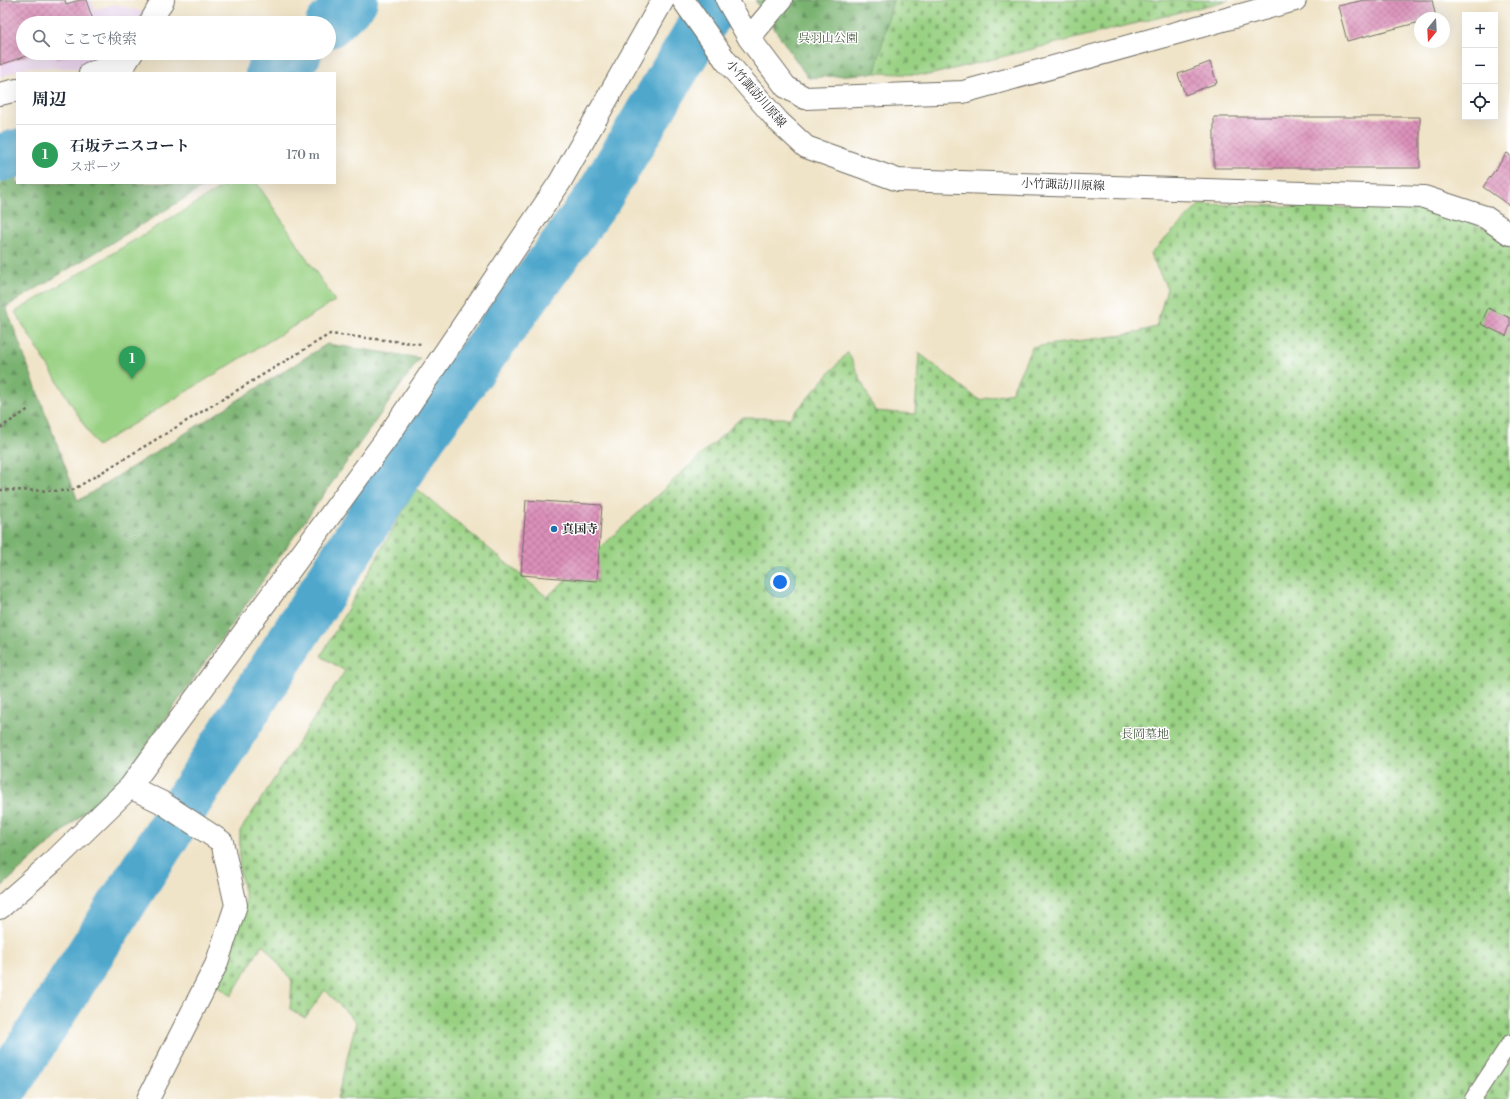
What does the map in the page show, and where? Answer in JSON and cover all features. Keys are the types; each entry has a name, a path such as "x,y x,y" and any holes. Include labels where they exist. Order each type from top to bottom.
{"street":[{"path":"154,16 163,0"},
{"path":"0,908 55,860 130,787 387,438 560,182 663,0"},
{"name":"小竹諏訪川原線","path":"683,0 726,61 778,121 806,147 898,180 1424,197 1485,217 1510,234"},
{"path":"726,0 749,38 786,87 805,98 963,92 1295,0"},
{"path":"749,38 781,0"},
{"path":"94,72 125,64 128,60"},
{"path":"0,94 16,90"},
{"path":"130,787 161,802 222,842 236,905 216,965 148,1099"}],"lane":[{"path":"1473,1099 1510,1043"}],"path":[{"path":"0,490 71,491 330,334 447,348"},
{"path":"0,428 29,410"}],"shaded area":[{"path":"0,0 91,0 95,9 115,4 157,16 16,16 16,60 135,60 125,64 101,69 27,67 0,77"}],"green space":[{"name":"呉羽山公園","path":"755,0 893,0 875,73 808,78"},
{"path":"893,0 1229,0 929,75 875,73"},
{"path":"16,169 16,184 208,184 6,307 78,501 327,344 420,358 125,776 0,888 0,174"},
{"path":"227,184 258,184 335,301 97,446 15,312"},
{"name":"長岡墓地","path":"1200,204 1440,210 1510,239 1510,1099 337,1099 356,1022 325,990 305,1018 290,1009 292,981 263,944 231,996 215,983 246,900 239,869 240,831 345,671 321,656 416,488 547,597 741,418 790,418 848,352 875,411 915,414 919,353 979,400 1011,393 1032,347 1130,334 1156,327 1167,288 1150,254"}],"building":[{"path":"0,0 65,0 66,4 86,0 92,16 16,16 16,60 0,65"},
{"path":"1364,0 1432,0 1435,12 1414,12 1414,24 1347,41 1338,6"},
{"path":"1210,62 1217,83 1185,95 1178,74"},
{"path":"1214,117 1420,117 1420,168 1214,168"},
{"path":"1507,153 1510,155 1510,206 1483,187"},
{"path":"1488,308 1510,318 1510,326 1506,336 1481,324"},
{"path":"526,500 602,505 597,581 521,575"}],"waterway":[{"path":"336,17 354,0"},
{"path":"0,1094 421,438 598,198 717,0"},
{"path":"270,72 288,60"},
{"path":"0,158 16,153"}],"place":[{"name":"石坂テニスコート","path":"132,379"},
{"name":"真国寺","path":"554,529"}]}
